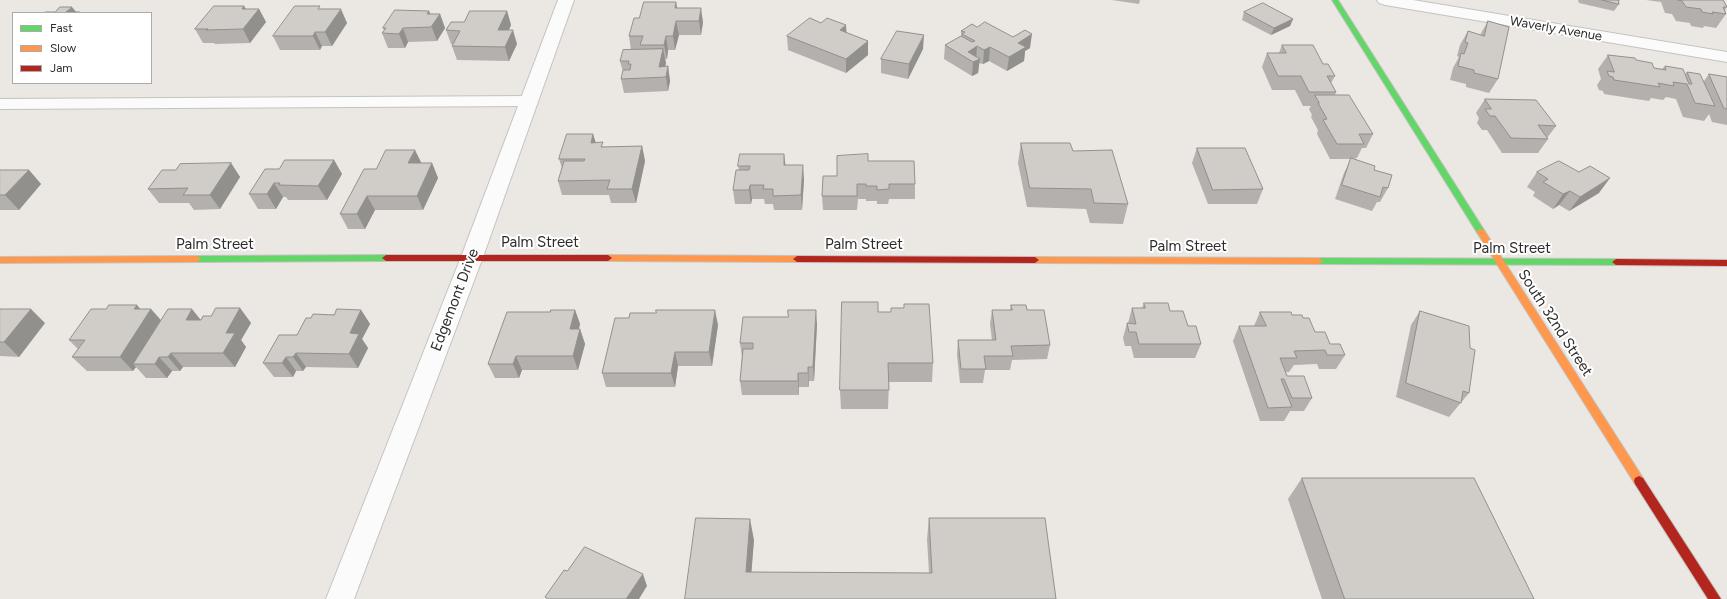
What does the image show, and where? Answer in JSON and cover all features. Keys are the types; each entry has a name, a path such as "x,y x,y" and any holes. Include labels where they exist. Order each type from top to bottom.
{"street":[{"name":"Edgemont Drive","path":"340,599 472,257 566,0"},
{"name":"South 32nd Street","path":"1335,0 1500,263 1715,599"},
{"name":"Waverly Avenue","path":"1386,0 1727,57"},
{"name":"Palm Street","path":"0,260 472,257 1727,263"}],"lane":[{"path":"0,104 529,101"}],"building":[{"path":"1602,0 1618,0 1619,4"},
{"path":"1678,0 1723,0 1727,7 1723,7 1726,14 1702,12 1701,9 1686,7 1682,1"},
{"path":"644,2 676,2 675,8 701,8 699,21 676,21 673,36 666,36 664,45 640,45 643,36 629,36 634,18 639,18"},
{"path":"1263,3 1293,19 1274,28 1244,12"},
{"path":"214,6 244,6 242,9 259,9 243,29 195,29"},
{"path":"295,6 320,6 318,9 341,9 325,32 315,32 313,36 273,36"},
{"path":"60,7 72,7 66,12 55,12"},
{"path":"395,10 429,11 427,14 440,14 431,27 403,28 399,34 382,33 386,28 383,28"},
{"path":"470,11 507,11 498,30 513,30 505,47 452,46 460,31 446,30 451,22 464,22"},
{"path":"810,18 821,23 827,18 846,25 840,30 868,41 846,59 787,36"},
{"path":"1488,21 1509,27 1498,79 1474,73 1474,70 1458,66 1461,53 1464,54 1468,43 1465,42 1468,31 1484,36"},
{"path":"985,22 1013,37 1025,30 1032,34 1018,43 1026,47 1009,57 990,47 984,50 977,46 968,52 980,59 973,62 945,45 961,36 972,42 975,41 962,34 965,32 961,31 972,24 977,27"},
{"path":"897,31 924,35 909,64 881,59"},
{"path":"1282,45 1313,45 1323,64 1328,64 1335,76 1327,76 1336,92 1309,92 1301,76 1278,76 1267,53 1286,53"},
{"path":"663,49 659,67 668,66 666,77 621,79 623,70 630,70 631,64 628,64 629,61 620,61 623,50"},
{"path":"1608,55 1635,58 1636,60 1652,63 1654,68 1666,70 1665,66 1683,69 1689,84 1692,84 1687,72 1700,74 1715,106 1695,103 1687,84 1673,82 1674,86 1658,83 1660,87 1614,80 1613,77 1609,76 1607,71 1614,72"},
{"path":"1709,74 1727,77 1727,109 1724,108"},
{"path":"1315,95 1349,95 1373,134 1359,134 1364,144 1337,144 1323,120 1327,119"},
{"path":"1485,99 1536,100 1556,126 1538,125 1548,139 1511,138 1495,116 1490,116 1485,109 1491,109"},
{"path":"567,134 593,134 591,143 603,142 601,147 642,146 632,189 607,189 610,180 558,181 564,161 584,161 585,159 559,159"},
{"path":"1021,143 1070,143 1073,151 1112,150 1128,204 1094,203 1091,189 1030,188"},
{"path":"1197,148 1245,148 1263,189 1213,190"},
{"path":"386,150 415,150 408,163 432,163 417,196 367,196 357,214 340,214 364,169 376,169"},
{"path":"740,154 784,154 784,165 803,165 801,195 773,196 773,189 763,189 764,185 750,185 749,190 733,190 736,170 749,170 750,166 738,166"},
{"path":"868,154 868,161 914,161 915,184 889,184 889,189 877,190 877,186 857,184 857,196 822,196 823,176 837,176 837,156"},
{"path":"1351,158 1375,166 1374,170 1392,175 1388,188 1383,187 1380,197 1342,185"},
{"path":"285,160 334,160 318,186 279,185 280,183 274,183 267,194 249,194 265,169 279,169"},
{"path":"1559,161 1579,172 1590,166 1610,178 1580,197 1570,191 1563,194 1543,182 1548,179 1537,172"},
{"path":"231,163 210,195 183,195 188,188 148,189 162,170 176,170 180,164"},
{"path":"0,170 29,170 5,195 0,195"},
{"path":"842,302 878,302 878,312 891,312 891,308 904,308 904,304 929,304 933,363 888,363 889,390 840,390"},
{"path":"1144,303 1168,303 1170,311 1183,311 1188,326 1196,326 1201,344 1139,344 1136,332 1129,332 1127,323 1136,324 1132,308 1145,308"},
{"path":"109,305 137,305 134,309 151,309 120,357 72,357 85,340 69,340 91,309 106,309"},
{"path":"1011,305 1026,305 1027,310 1044,310 1050,345 1011,346 1013,356 984,356 986,369 961,369 958,340 996,340 992,310 1012,310"},
{"path":"216,308 240,308 226,333 235,333 223,353 171,353 168,357 159,357 155,364 133,364 168,309 192,309 186,320 201,320 203,316 211,316"},
{"path":"0,309 31,309 4,342 0,342"},
{"path":"337,309 361,310 350,333 359,334 349,354 296,353 293,357 286,357 282,363 263,363 279,335 297,335 306,318 311,318 313,314 334,315"},
{"path":"551,310 575,310 570,329 580,329 573,356 516,356 513,364 488,364 507,312 550,312"},
{"path":"656,310 715,310 709,352 675,352 671,373 602,373 615,318 629,318 630,313 656,313"},
{"path":"788,310 816,310 813,367 808,367 808,373 798,373 798,381 740,381 743,349 753,349 753,343 740,343 743,317 788,317"},
{"path":"1420,311 1469,326 1470,348 1475,350 1469,393 1463,391 1461,403 1406,383"},
{"path":"1260,312 1291,312 1292,315 1302,315 1303,318 1309,318 1315,332 1325,332 1330,344 1340,344 1345,355 1327,355 1325,350 1294,351 1297,358 1280,358 1287,376 1304,376 1312,398 1292,398 1284,379 1281,379 1292,407 1268,408 1239,326 1266,326"},
{"path":"1302,478 1474,478 1534,599 1345,599"},
{"path":"696,518 750,519 746,572 932,573 929,518 1045,518 1056,599 685,599"},
{"path":"585,547 643,574 626,599 548,599 545,597 564,570 567,571"}],"traffic: fast":[{"path":"1335,0 1481,232"},
{"path":"197,259 386,258"},
{"path":"1319,261 1616,262"}],"traffic: slow":[{"path":"1481,232 1639,481"},
{"path":"608,258 797,259"},
{"path":"0,260 197,259"},
{"path":"1035,260 1319,261"}],"traffic: jam":[{"path":"386,258 608,258"},
{"path":"797,259 1035,260"},
{"path":"1616,262 1727,263"},
{"path":"1639,481 1715,599"}]}
